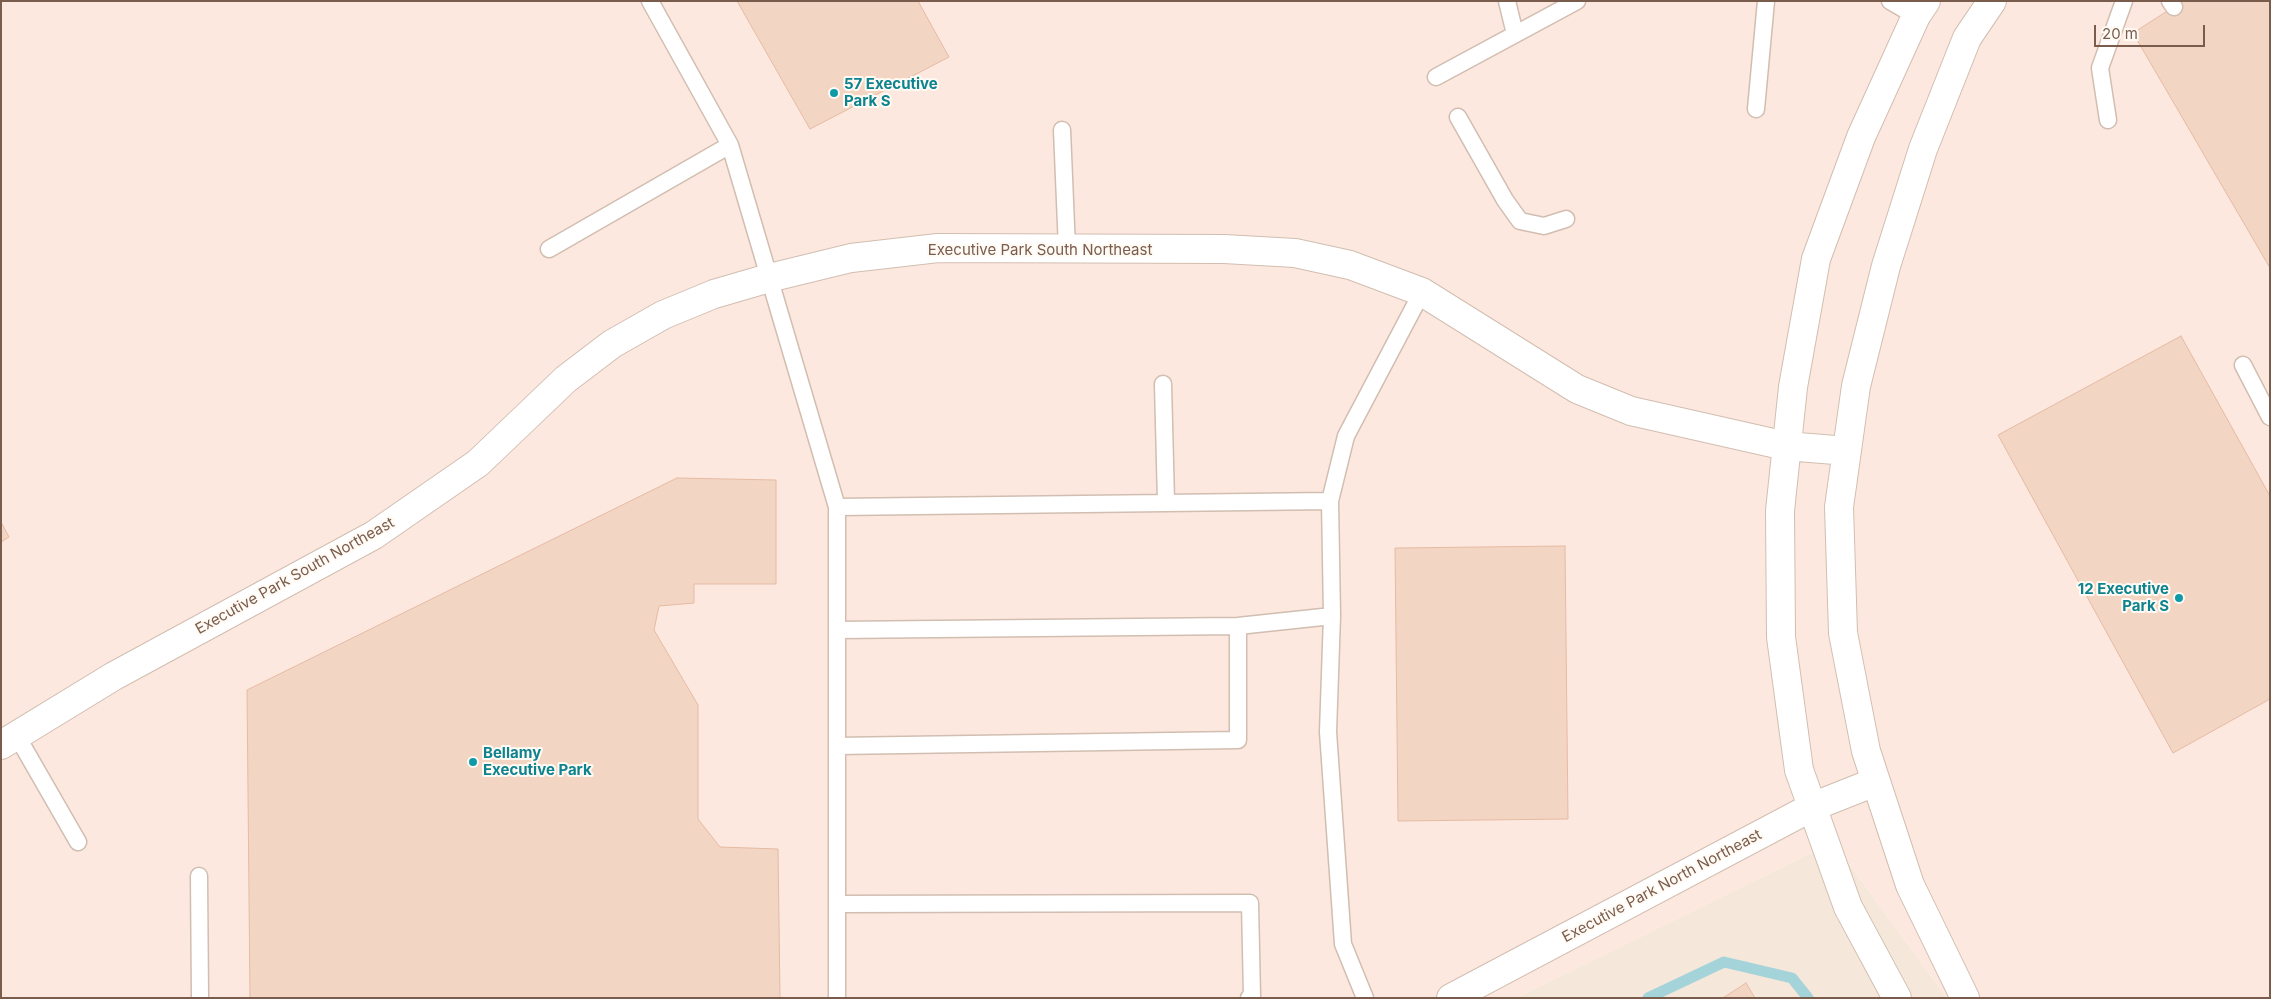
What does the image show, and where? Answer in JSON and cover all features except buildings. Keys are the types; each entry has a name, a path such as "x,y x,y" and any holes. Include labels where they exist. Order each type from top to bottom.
{"street":[{"path":"1965,998 1910,885 1866,751 1843,633 1839,507 1858,376 1886,266 1923,149 1966,38 1992,1"},
{"path":"1898,998 1848,907 1799,770 1781,637 1780,511 1793,387 1816,259 1861,137 1921,8"},
{"name":"Executive Park South Northeast","path":"9,740 114,676 374,535 478,463 566,379 612,344 663,315 714,294 851,258 938,248 1224,250 1295,253 1350,266 1422,292 1577,389 1631,411 1786,446 1847,451"},
{"name":"Executive Park North Northeast","path":"1451,998 1812,806 1875,782"}],"lane":[{"path":"650,1 730,146 837,507 837,998"},
{"path":"1507,1 1515,34"},
{"path":"1436,76 1576,1"},
{"path":"1756,109 1766,1"},
{"path":"1890,1 1921,8"},
{"path":"2108,120 2100,68 2124,1"},
{"path":"1458,116 1505,200 1520,220 1544,226 1566,219"},
{"path":"1062,130 1067,250"},
{"path":"549,249 730,146"},
{"path":"1365,998 1343,944 1328,732 1332,616 1330,501 1346,436 1422,292"},
{"path":"2243,365 2270,417"},
{"path":"1163,384 1166,502"},
{"path":"837,507 1330,501"},
{"path":"837,630 1238,626 1332,616"},
{"path":"837,746 1238,740 1238,626"},
{"path":"9,740 78,842"},
{"path":"199,876 200,998"},
{"path":"837,904 1250,902 1252,996 1249,998"}],"shaded area":[{"path":"1,1 2270,1 2270,998 1947,998 1833,842 1516,998 1,998"},
{"path":"1833,842 1947,998 1516,998"}],"waterway":[{"path":"1648,998 1724,962 1792,978 1808,998"}],"place":[{"name":"57 Executive Park S","path":"834,93"},
{"name":"12 Executive Park S","path":"2179,598"},
{"name":"Bellamy Executive Park","path":"473,762"}]}
